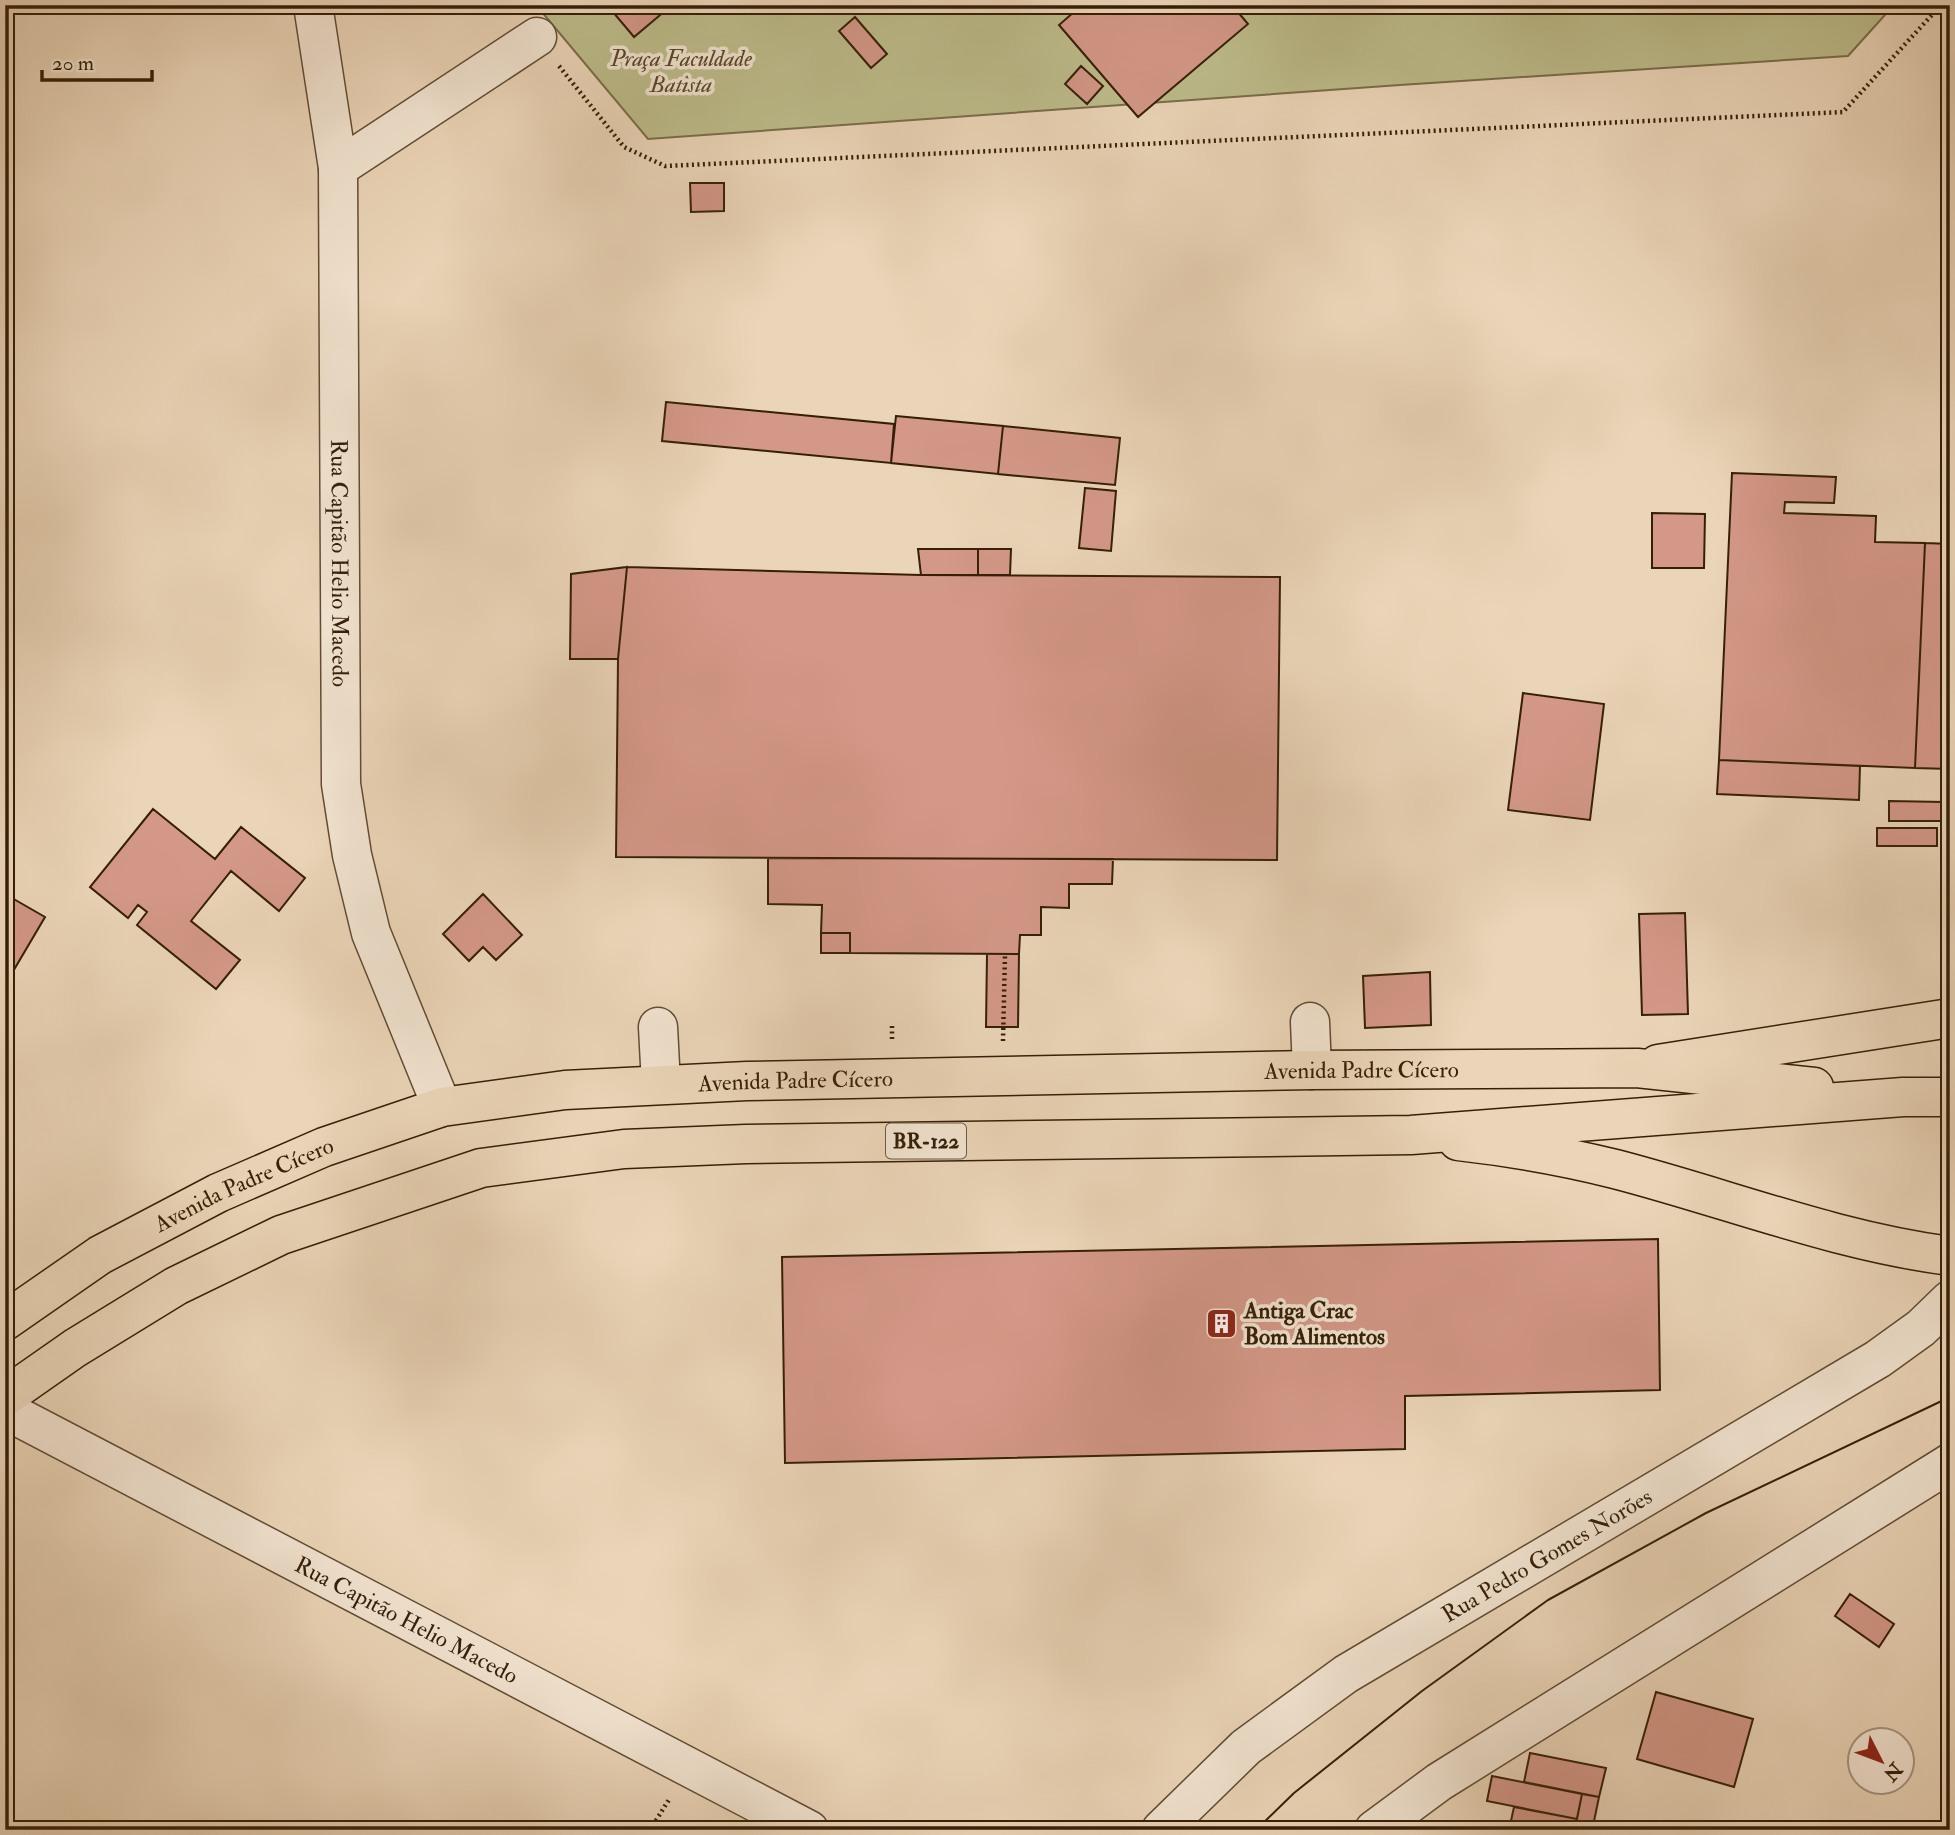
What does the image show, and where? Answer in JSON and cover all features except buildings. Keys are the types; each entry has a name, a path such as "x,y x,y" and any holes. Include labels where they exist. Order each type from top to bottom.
{"main road":[{"name":"Avenida Padre Cícero","path":"1637,1068 1950,1018"},
{"name":"Avenida Padre Cícero","path":"5,1321 100,1255 218,1193 324,1147 442,1107 565,1090 661,1084 1312,1070 1637,1068 1903,1097"},
{"name":"Avenida Padre Cícero","path":"5,1397 75,1348 176,1286 281,1235 481,1168 624,1149 746,1144 1410,1135 1903,1097 1950,1097"},
{"name":"Avenida Padre Cícero","path":"1410,1135 1524,1149 1615,1169 1857,1239 1950,1256"}],"street":[{"name":"Rua Capitão Helio Macedo","path":"313,5 338,168 341,784 352,855 371,933 442,1107"},
{"path":"338,168 537,37"},
{"path":"1310,1022 1312,1070"},
{"path":"658,1027 661,1084"},
{"name":"Rua Pedro Gomes Norões","path":"1161,1830 1246,1747 1346,1674 1878,1359 1921,1328 1950,1300"},
{"name":"Rua Capitão Helio Macedo","path":"5,1410 809,1830"},
{"path":"1374,1830 1438,1782 1950,1463"}],"path":[{"path":"537,37 624,147 665,166 1843,112 1941,5"},
{"path":"1004,1027 1005,954"},
{"path":"892,1026 892,1047"}],"green space":[{"name":"Praça Faculdade Batista","path":"536,5 1894,5 1848,56 648,139"}],"tram line":[{"path":"1256,1830 1294,1793 1422,1691 1548,1600 1706,1513 1950,1397"}],"place":[{"name":"Antiga Crac Bom Alimentos","path":"1221,1323"}]}
